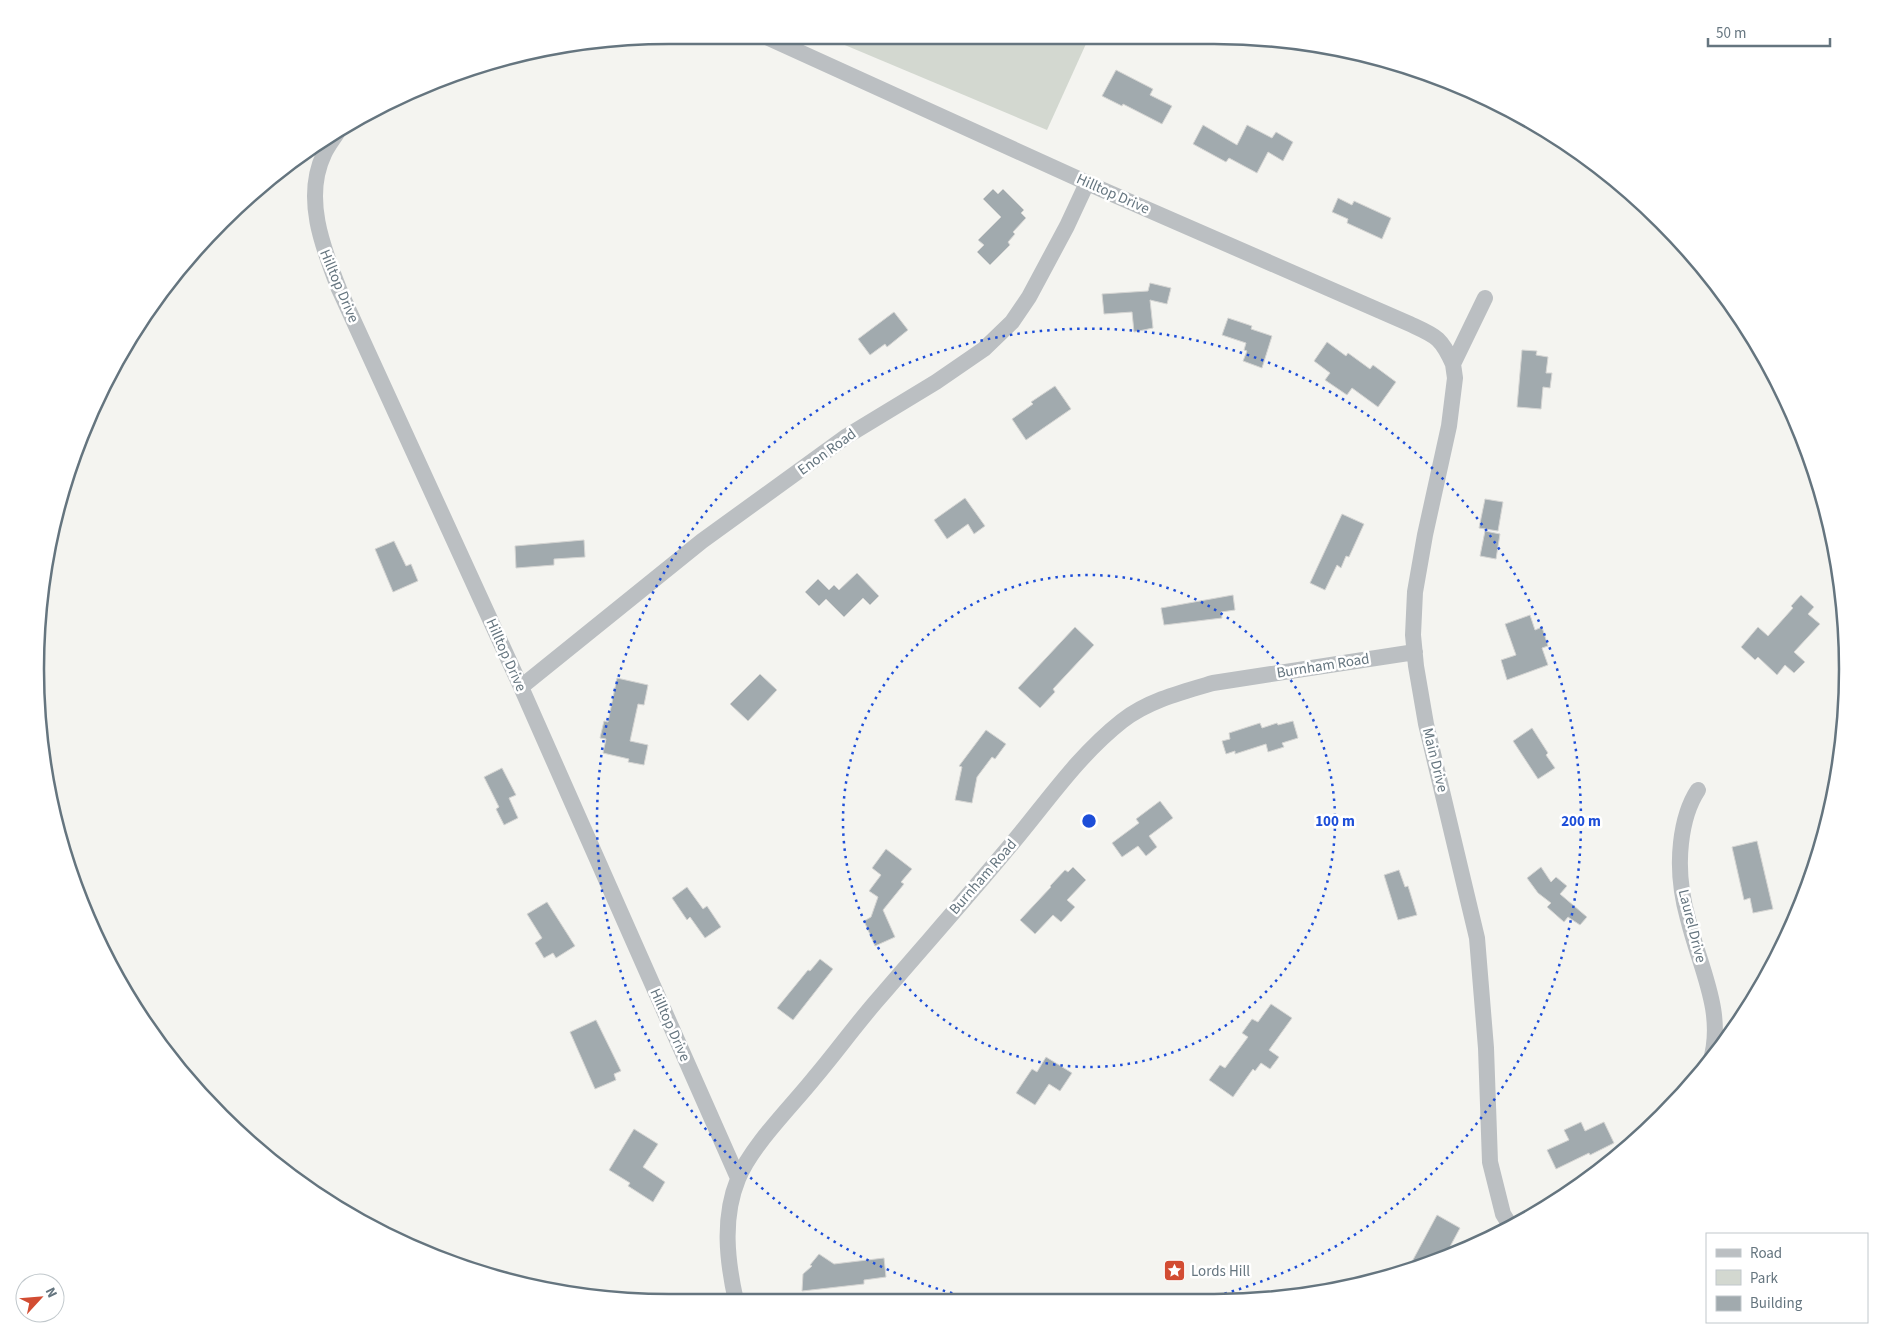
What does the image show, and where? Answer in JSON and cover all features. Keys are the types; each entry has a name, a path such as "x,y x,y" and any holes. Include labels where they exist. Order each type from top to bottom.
{"street":[{"name":"Hilltop Drive","path":"782,44 1087,183 1434,335 1444,343 1454,364"},
{"name":"Hilltop Drive","path":"331,144 318,170 315,194 316,218 322,245 365,346 521,687 738,1178"},
{"name":"Enon Road","path":"521,687 702,541 847,436 936,382 984,349 1012,322 1030,297 1087,183"},
{"name":"Main Drive","path":"1485,298 1454,364 1455,378 1449,426 1425,535 1415,592 1413,636 1426,724 1477,938 1486,1048 1490,1162 1503,1214 1507,1221"},
{"name":"Burnham Road","path":"735,1294 727,1243 731,1200 738,1178 757,1148 878,998 1005,852 1092,746 1124,719 1181,692 1213,683 1415,652"},
{"name":"Laurel Drive","path":"1698,790 1683,827 1679,861 1688,919 1714,1003 1714,1045"}],"green space":[{"path":"842,44 1086,44 1047,130"}],"building":[{"path":"1116,70 1153,89 1150,95 1172,106 1162,124 1123,104 1122,106 1102,96"},
{"path":"1203,125 1237,145 1247,125 1272,138 1276,132 1293,142 1283,161 1268,152 1257,173 1229,158 1226,162 1193,144"},
{"path":"993,189 998,194 1003,189 1024,210 1021,213 1026,218 1013,232 1015,234 1008,242 1010,245 990,265 977,252 984,245 978,240 1001,217 983,199"},
{"path":"1338,198 1352,205 1354,201 1391,218 1382,239 1347,223 1348,219 1332,212"},
{"path":"1150,283 1171,288 1167,304 1150,300 1153,328 1134,332 1132,312 1104,314 1102,294 1148,291"},
{"path":"894,312 908,330 887,347 885,344 870,355 858,339"},
{"path":"1228,318 1252,326 1251,329 1272,336 1262,368 1243,361 1247,351 1244,350 1246,343 1222,335"},
{"path":"1327,342 1346,356 1348,353 1370,369 1373,365 1396,382 1378,407 1352,388 1347,395 1325,380 1330,373 1314,361"},
{"path":"1522,350 1537,351 1536,355 1548,357 1546,373 1552,373 1550,388 1543,387 1541,409 1517,407"},
{"path":"1055,386 1071,409 1026,440 1012,419 1033,404 1031,402"},
{"path":"965,498 985,526 974,534 968,524 947,539 934,520"},
{"path":"1485,499 1503,502 1498,531 1479,528"},
{"path":"1342,514 1364,524 1349,557 1346,556 1341,568 1337,565 1325,590 1310,583"},
{"path":"1485,531 1500,534 1496,559 1480,556"},
{"path":"584,540 585,557 554,559 554,565 516,568 515,546"},
{"path":"394,541 406,566 411,564 418,581 393,592 375,549"},
{"path":"857,573 879,596 870,605 863,598 844,617 826,599 819,606 805,592 818,579 829,590 834,585 839,590"},
{"path":"1233,595 1235,610 1221,612 1222,618 1164,625 1161,608"},
{"path":"1801,595 1814,607 1808,614 1820,624 1794,652 1805,662 1794,673 1785,665 1777,675 1758,657 1755,660 1741,647 1758,627 1768,636 1793,608 1791,606"},
{"path":"1530,615 1535,630 1542,627 1548,646 1542,648 1548,665 1507,680 1501,660 1516,655 1505,624"},
{"path":"1075,627 1094,645 1053,689 1055,692 1040,708 1018,688"},
{"path":"760,674 777,690 748,721 730,704"},
{"path":"617,678 648,685 644,705 638,704 630,741 648,745 644,765 628,762 629,759 603,753 606,739 600,738 604,721 608,722"},
{"path":"1293,721 1298,738 1282,743 1284,747 1268,752 1266,744 1235,754 1235,751 1226,754 1222,741 1230,739 1229,733 1260,723 1262,728 1277,723 1278,725"},
{"path":"1532,728 1555,768 1538,779 1513,741"},
{"path":"986,730 1006,744 995,759 992,757 977,777 972,803 955,800 962,767 959,766"},
{"path":"502,768 516,795 509,798 518,818 504,825 496,809 499,807 484,777"},
{"path":"1160,801 1173,818 1149,836 1157,847 1146,856 1138,846 1122,857 1112,843 1139,823 1136,819"},
{"path":"1757,841 1773,909 1753,913 1750,898 1744,900 1732,847"},
{"path":"886,849 912,869 901,882 904,884 883,910 895,937 875,946 864,921 871,917 878,897 869,891 881,875 872,868"},
{"path":"1073,867 1086,880 1067,900 1075,907 1061,922 1053,915 1035,934 1020,920 1065,870 1068,872"},
{"path":"1541,867 1551,882 1556,877 1567,886 1560,894 1587,917 1580,925 1568,917 1564,922 1547,907 1551,903 1538,893 1527,878"},
{"path":"1399,870 1405,887 1408,886 1417,915 1398,920 1384,875"},
{"path":"687,887 703,909 707,906 721,927 705,938 690,917 687,920 672,898"},
{"path":"547,902 575,946 556,958 553,953 544,958 535,943 542,938 527,914"},
{"path":"820,959 833,969 793,1020 777,1008 808,970 810,971"},
{"path":"1271,1004 1292,1018 1269,1050 1279,1057 1270,1069 1261,1063 1255,1071 1253,1069 1233,1097 1209,1080 1220,1065 1225,1068 1248,1037 1242,1033 1252,1019 1258,1022"},
{"path":"596,1020 621,1071 614,1074 616,1080 595,1089 570,1032"},
{"path":"1046,1057 1072,1073 1060,1091 1049,1084 1035,1105 1016,1093 1032,1069 1037,1072"},
{"path":"1581,1122 1585,1131 1604,1122 1614,1143 1556,1169 1547,1150 1569,1140 1564,1130"},
{"path":"634,1129 658,1144 643,1167 665,1182 653,1202 628,1186 630,1183 609,1170"},
{"path":"1437,1215 1460,1228 1449,1248 1412,1262"},
{"path":"819,1254 834,1264 884,1258 886,1277 864,1280 864,1284 802,1291 803,1274 812,1266 810,1265"}],"place":[{"name":"Lords Hill","path":"1175,1271"}]}
